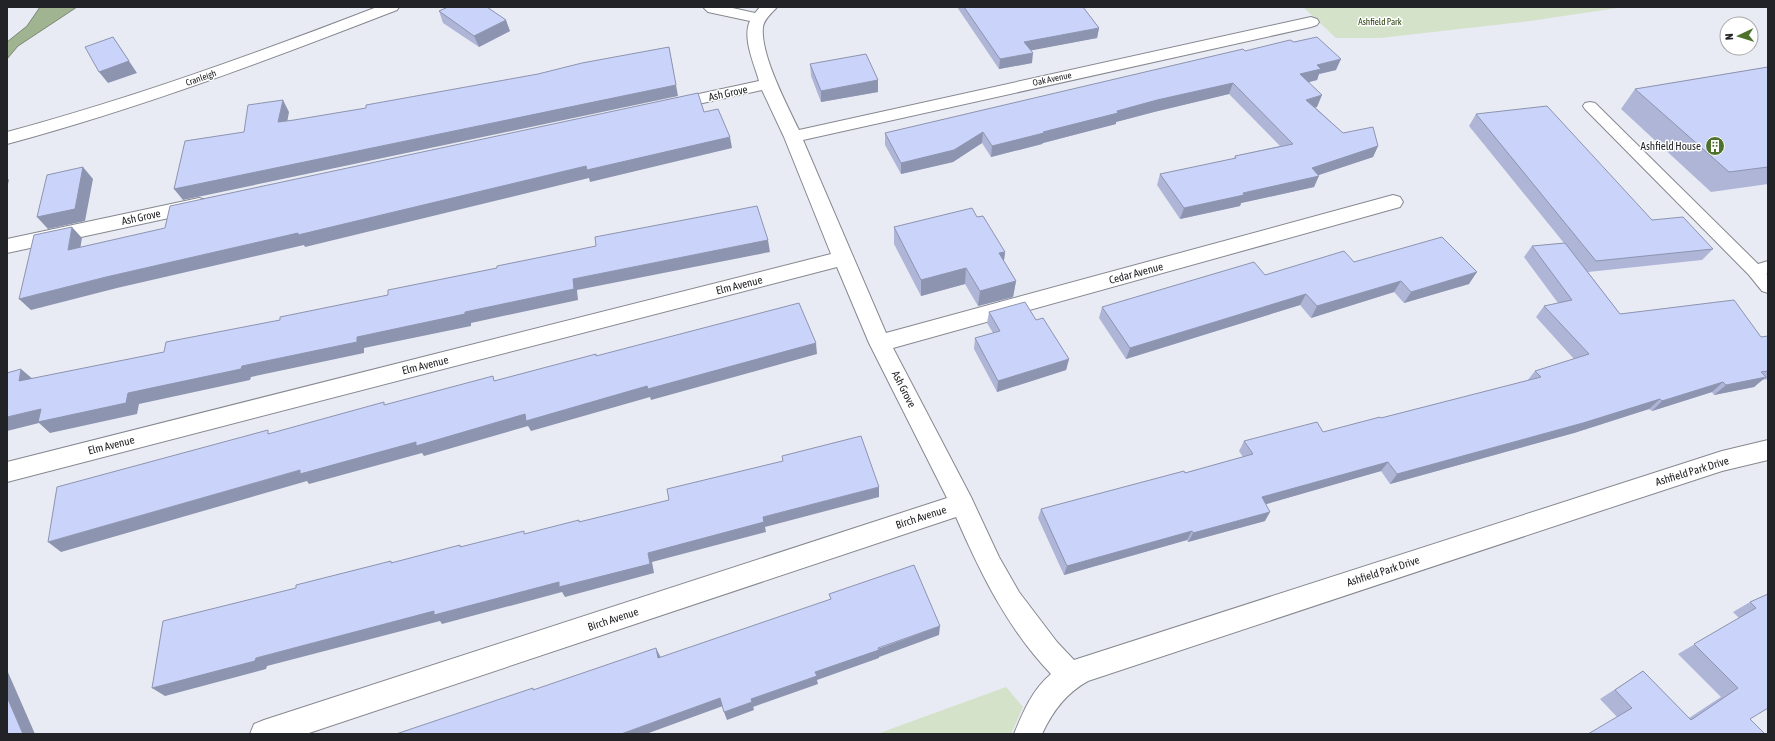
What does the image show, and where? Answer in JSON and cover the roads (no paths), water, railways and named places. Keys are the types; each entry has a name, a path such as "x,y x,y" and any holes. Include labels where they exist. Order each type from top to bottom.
{"street":[{"name":"Cranleigh","path":"7,138 75,119 158,93 268,54 391,7"},
{"path":"711,7 714,9 764,12"},
{"name":"Ash Grove","path":"764,12 755,27 757,47 768,84 793,136 880,343 962,504 990,565 1010,601 1047,650 1071,676"},
{"name":"Oak Avenue","path":"793,136 1311,22"},
{"name":"Ash Grove","path":"651,109 768,84"},
{"name":"Ash Grove","path":"7,246 217,201"},
{"name":"Cedar Avenue","path":"880,343 1392,202"},
{"name":"Elm Avenue","path":"7,472 843,258"},
{"name":"Ashfield Park Drive","path":"1028,734 1046,700 1057,686 1071,676 1097,665 1584,505 1722,461 1768,450"},
{"name":"Birch Avenue","path":"264,734 962,504"}],"lane":[{"path":"1590,106 1762,269 1768,287"}],"place":[{"name":"Ashfield House","path":"1715,146"}],"park label":[{"name":"Ashfield Park","path":"1380,22"}]}
